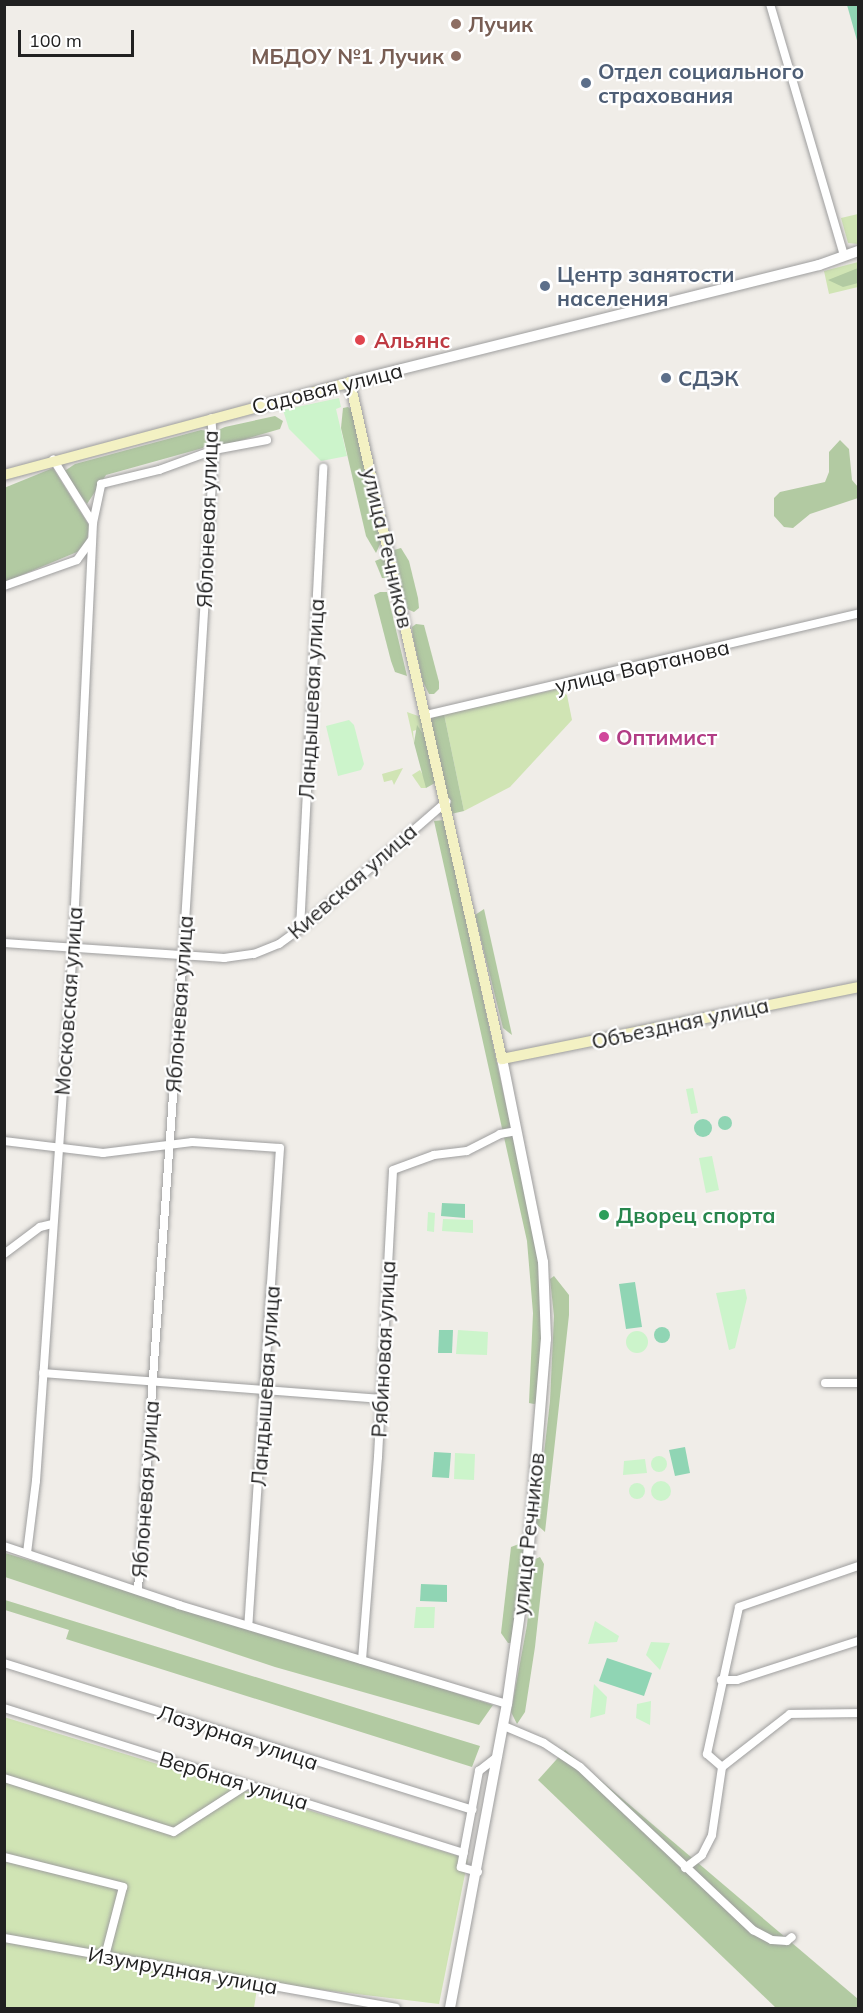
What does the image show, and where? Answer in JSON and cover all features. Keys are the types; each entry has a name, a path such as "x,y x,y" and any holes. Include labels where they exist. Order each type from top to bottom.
{"main road":[{"name":"Садовая улица","path":"4,475 53,459 350,382"},
{"name":"улица Речников","path":"350,382 502,1059"},
{"name":"Объездная улица","path":"502,1059 858,987"}],"street":[{"path":"770,4 844,255"},
{"name":"Садовая улица","path":"350,382 819,265 858,251"},
{"name":"Яблоневая улица","path":"138,1589 183,955 214,450 211,418"},
{"path":"4,586 77,560 91,542 101,484 214,450 267,440"},
{"path":"53,459 93,523"},
{"name":"Ландышевая улица","path":"300,930 323,468"},
{"name":"Московская улица","path":"27,1553 43,1373 73,947 93,523"},
{"name":"улица Вартанова","path":"426,715 858,615"},
{"name":"Киевская улица","path":"4,943 224,958 254,954 279,944 300,930 446,802"},
{"name":"улица Речников","path":"450,2008 499,1756 528,1557 547,1305 543,1262 502,1059"},
{"name":"Рябиновая улица","path":"362,1660 381,1399 393,1170 434,1155 462,1153 500,1134 517,1131"},
{"path":"4,1141 58,1145 103,1153 168,1147"},
{"name":"Ландышевая улица","path":"168,1147 192,1142 280,1148 266,1390 248,1624"},
{"path":"4,1254 40,1227 52,1224"},
{"path":"43,1373 381,1399"},
{"path":"825,1383 858,1383"},
{"path":"4,1546 507,1704"},
{"path":"722,1767 707,1754 738,1607 858,1566"},
{"path":"721,1680 737,1680 858,1641"},
{"name":"Лазурная улица","path":"4,1663 472,1810"},
{"name":"Вербная улица","path":"4,1708 464,1853"},
{"path":"684,1868 702,1854 712,1835 722,1767 790,1714 858,1713"},
{"path":"504,1726 544,1743 580,1767 684,1868 753,1930 781,1942 792,1937"},
{"path":"478,1872 461,1867 479,1771 499,1756"},
{"path":"4,1778 174,1832 247,1785"},
{"path":"4,1857 123,1887 105,1956"},
{"name":"Изумрудная улица","path":"4,1938 396,2008"}],"green space":[{"path":"847,5 858,5 858,44"},
{"path":"858,214 858,244 848,243 841,218"},
{"path":"858,262 858,287 829,294 824,271"},
{"path":"858,268 858,283 843,287 828,280"},
{"path":"339,398 341,407 336,409 347,456 321,461 289,429 283,410"},
{"path":"348,407 352,410 382,540 376,553 366,536 341,428 343,408"},
{"path":"275,416 283,421 280,429 220,445 216,438 216,431 225,427"},
{"path":"201,430 209,431 211,438 203,448 106,475 87,504 63,472 75,464"},
{"path":"840,440 849,449 852,480 858,487 858,498 810,514 793,528 784,527 774,516 774,498 780,492 825,482 829,472 829,452"},
{"path":"53,468 90,527 86,542 77,552 5,582 4,488"},
{"path":"401,548 409,561 418,598 419,608 414,612 407,609 396,568 394,550"},
{"path":"385,557 389,578 382,578 375,561"},
{"path":"387,592 407,676 395,672 391,661 374,595"},
{"path":"416,624 424,625 439,682 439,689 434,694 429,694 423,682 413,637 412,627"},
{"path":"558,689 567,695 572,720 510,787 464,811 444,714"},
{"path":"407,712 421,717 426,738 420,729 413,731 414,743"},
{"path":"444,714 464,811 451,814 430,718"},
{"path":"349,720 354,725 364,764 361,770 338,776 326,726"},
{"path":"417,725 426,738 435,777 435,783 426,788 414,743"},
{"path":"403,768 394,785 392,780 384,782 382,774"},
{"path":"420,770 426,780 426,788 421,788 412,775"},
{"path":"444,820 540,1261 544,1338 539,1403 534,1404 529,1403 533,1313 527,1241 434,821"},
{"path":"484,909 512,1035 503,1028 475,915"},
{"path":"693,1088 698,1113 691,1114 686,1089"},
{"path":"722,1116 728,1116 732,1123 728,1130 722,1130 718,1126 718,1120"},
{"path":"703,1119 709,1122 712,1128 709,1134 703,1137 697,1134 694,1128 697,1122"},
{"path":"712,1156 719,1190 706,1193 699,1158"},
{"path":"442,1203 465,1204 465,1218 441,1216"},
{"path":"428,1212 435,1213 434,1232 427,1231"},
{"path":"443,1219 473,1220 473,1233 442,1231"},
{"path":"554,1276 569,1295 569,1315 545,1532 536,1524 550,1401 554,1316 550,1279"},
{"path":"635,1282 642,1327 626,1329 619,1284"},
{"path":"745,1289 747,1298 735,1348 729,1350 716,1293"},
{"path":"659,1327 665,1327 670,1335 668,1341 659,1343 654,1338 654,1332"},
{"path":"439,1330 453,1330 452,1353 438,1353"},
{"path":"458,1330 488,1332 487,1355 456,1354"},
{"path":"637,1331 645,1334 648,1342 645,1350 637,1353 629,1350 626,1342 629,1334"},
{"path":"685,1447 690,1473 675,1476 669,1450"},
{"path":"434,1452 451,1453 449,1478 432,1477"},
{"path":"455,1453 475,1454 474,1480 454,1479"},
{"path":"656,1456 662,1456 667,1464 665,1470 656,1472 651,1467 651,1461"},
{"path":"645,1459 647,1473 623,1475 624,1461"},
{"path":"661,1481 668,1484 671,1491 668,1498 661,1501 654,1498 651,1491 654,1484"},
{"path":"634,1483 640,1483 645,1491 643,1497 634,1499 629,1494 629,1488"},
{"path":"519,1544 524,1550 511,1643 508,1643 501,1633 511,1547"},
{"path":"5,1553 228,1619 493,1705 479,1725 275,1667 5,1577"},
{"path":"540,1557 544,1564 535,1647 525,1712 517,1724 511,1712 527,1625 533,1560"},
{"path":"421,1584 447,1585 447,1602 420,1601"},
{"path":"5,1600 480,1746 472,1767 66,1639 69,1630 5,1610"},
{"path":"416,1607 435,1607 434,1628 414,1628"},
{"path":"595,1621 619,1636 617,1642 588,1644"},
{"path":"651,1642 670,1643 660,1670 646,1655"},
{"path":"607,1658 652,1673 644,1696 599,1681"},
{"path":"594,1684 607,1697 605,1714 590,1718"},
{"path":"651,1701 650,1725 636,1718 637,1704"},
{"path":"4,1717 468,1859 439,2004 258,1982 254,2008 5,2008"},
{"path":"565,1750 858,1999 858,2008 776,2008 538,1780"}],"place":[{"name":"Лучик","path":"456,24"},
{"name":"МБДОУ №1 Лучик","path":"456,56"},
{"name":"Отдел социального страхования","path":"586,83"},
{"name":"Центр занятости населения","path":"545,286"},
{"name":"Альянс","path":"360,340"},
{"name":"СДЭК","path":"666,378"},
{"name":"Оптимист","path":"604,737"},
{"name":"Дворец спорта","path":"604,1215"}]}
